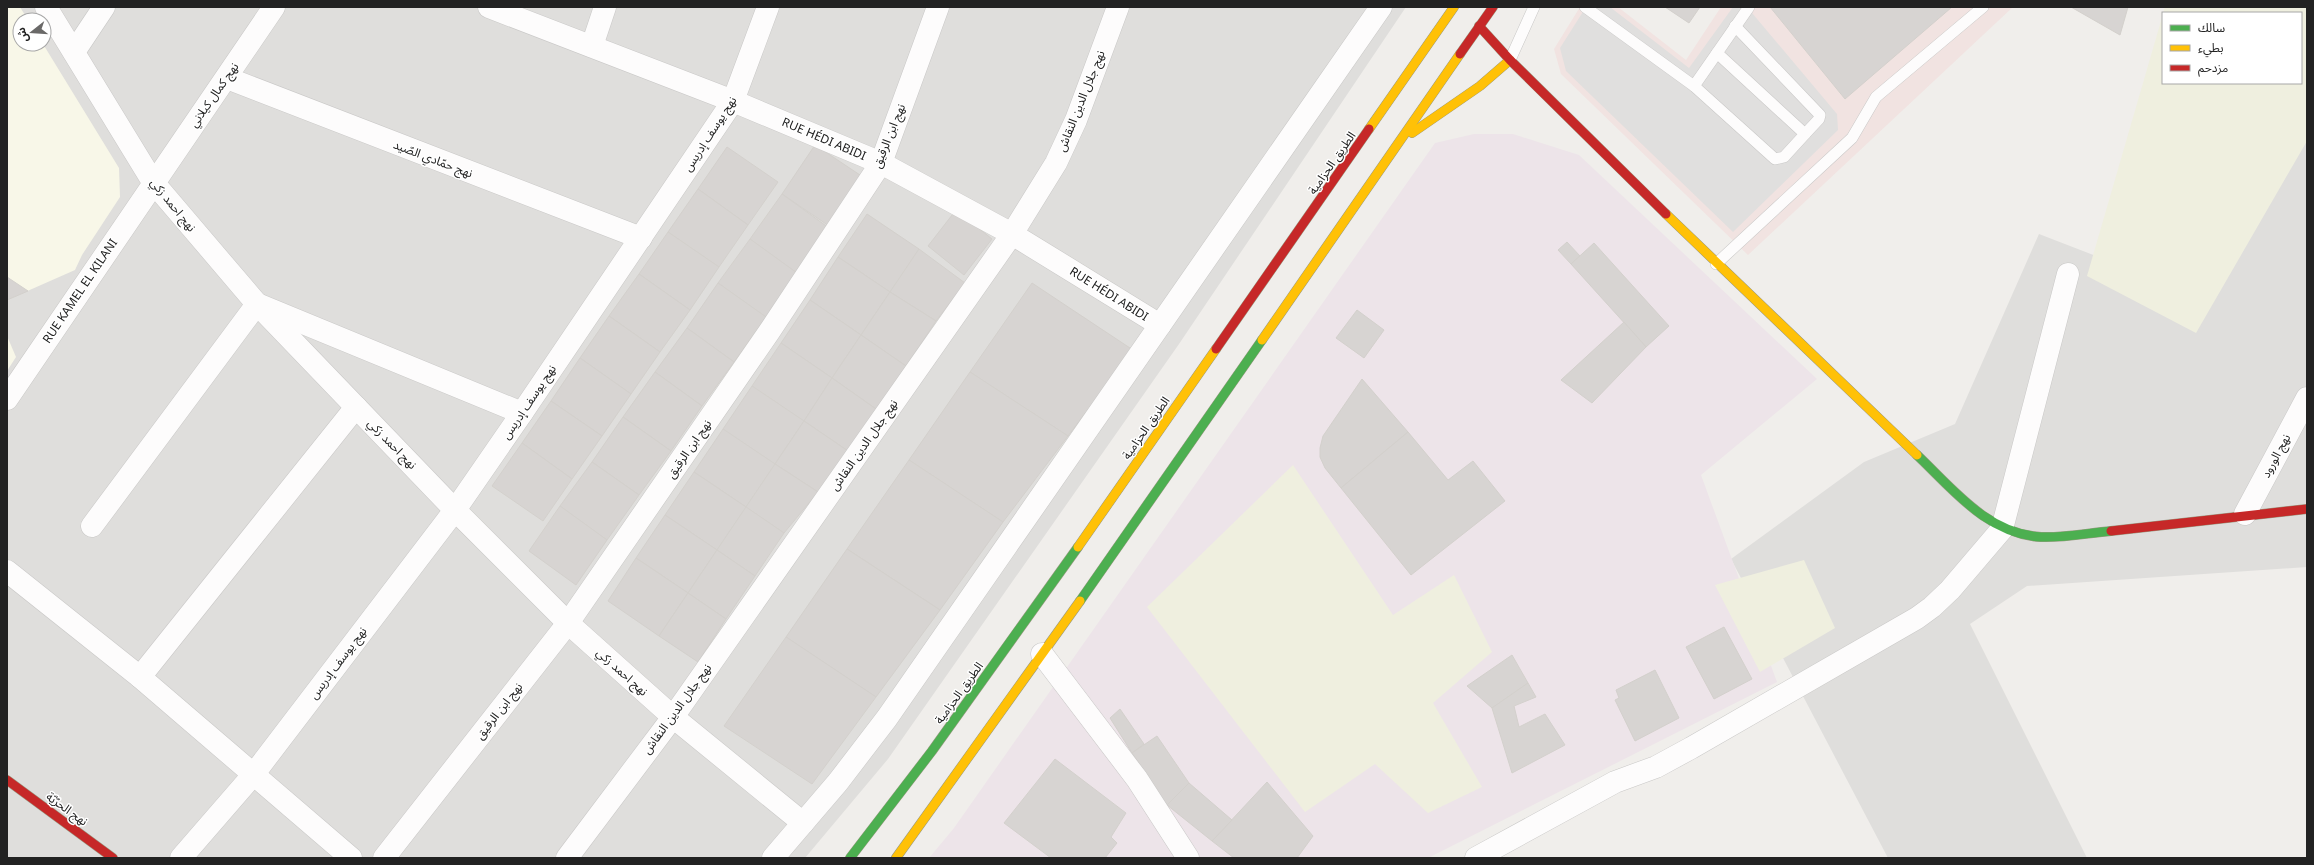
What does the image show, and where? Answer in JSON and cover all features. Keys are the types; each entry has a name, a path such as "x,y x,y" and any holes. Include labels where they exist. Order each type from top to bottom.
{"main road":[{"name":"الطريق الحزامية","path":"850,858 928,757 1061,571 1454,7"},
{"path":"896,858 1042,654 1493,7"},
{"path":"1479,26 1510,60 1716,264 1984,518 2002,529 2019,535 2052,537 2245,514 2307,509"},
{"path":"1396,146 1432,118 1491,78 1510,60"},
{"name":"نهج الحرّيّة","path":"7,780 113,858"}],"street":[{"name":"نهج احمد زكي","path":"46,7 154,182 257,304 455,510 568,623 673,717 803,823"},
{"path":"74,52 104,7"},
{"name":"نهج كمال كيلاني","path":"154,182 227,78 274,7"},
{"path":"592,46 605,7"},
{"name":"نهج يوسف إدريس","path":"181,858 252,775 455,510 522,413 733,101 768,7"},
{"name":"نهج ابن الرقيق","path":"384,858 568,623 769,332 881,163 938,7"},
{"name":"نهج جلال الدين النقاش","path":"567,858 673,717 1012,234 1056,163 1076,120 1118,7"},
{"path":"773,858 838,782 887,718 1381,7"},
{"name":"RUE HÉDI ABIDI","path":"492,8 733,101 881,163 1012,234 1160,325"},
{"name":"نهج حمّادي الصّيد","path":"227,78 641,238"},
{"name":"RUE KAMEL EL KILANI","path":"7,399 154,182"},
{"path":"1476,858 1614,782 1656,767 1917,618 1932,607 1950,590 2002,529 2068,274"},
{"path":"92,526 257,304 522,413"},
{"name":"نهج الورود","path":"2245,514 2307,398"},
{"path":"140,677 356,407"},
{"path":"7,571 140,677 252,775 351,858"},
{"path":"1042,654 1137,779 1188,858"}],"lane":[{"path":"1510,60 1534,7"},
{"path":"1585,7 1694,86 1775,158 1784,157 1820,119 1820,115 1736,26"},
{"path":"1694,86 1749,7"},
{"path":"1716,264 1852,138 1876,97 1983,7"},
{"path":"1717,53 1805,134"}],"shaded area":[{"path":"7,7 1406,7 1179,344 888,759 805,858 7,858"},
{"path":"7,7 20,7 23,12 12,12 12,52 48,52 119,168 120,197 82,255 75,270 7,300"},
{"path":"1580,7 1618,7 1686,60 1721,7 2013,7 1748,255 1561,74 1554,49"},
{"path":"1586,7 1610,7 1689,68 1733,7 1747,7 1837,114 1838,130 1733,232 1566,71 1560,48"},
{"path":"2307,85 2307,567 2027,586 1970,624 2087,858 1888,858 1731,559 1864,462 1955,424 2039,234 2184,290"},
{"path":"1474,134 1513,134 1579,155 1817,379 1701,475 1777,682 1428,858 929,858 954,828 1435,143"},
{"path":"7,336 16,357 7,371"}],"green space":[{"path":"2165,7 2307,7 2307,141 2196,333 2087,276 2162,17 2162,84 2302,84 2302,12 2163,12"},
{"path":"1293,465 1393,615 1454,575 1492,652 1433,703 1482,787 1428,813 1375,764 1305,812 1147,607"},
{"path":"1804,560 1835,628 1760,672 1715,585"}],"building":[{"path":"1665,7 1700,7 1689,23"},
{"path":"1770,7 1952,7 1845,99"},
{"path":"2071,7 2128,7 2120,35"},
{"path":"815,145 863,177 829,226 782,194"},
{"path":"727,147 778,182 748,225 698,189"},
{"path":"698,189 748,225 719,267 668,232"},
{"path":"782,194 829,228 797,273 750,239"},
{"path":"956,210 992,239 964,275 928,246"},
{"path":"867,214 919,249 890,292 838,257"},
{"path":"668,232 719,267 690,310 639,274"},
{"path":"750,239 797,273 766,317 718,283"},
{"path":"1567,242 1580,256 1571,264 1558,250"},
{"path":"1594,243 1669,326 1646,347 1571,264"},
{"path":"919,249 965,283 936,321 890,292"},
{"path":"838,257 890,292 861,335 810,300"},
{"path":"639,274 690,310 660,352 609,316"},
{"path":"7,277 28,291 7,300"},
{"path":"718,283 766,317 734,362 687,328"},
{"path":"1032,283 1133,350 1068,436 970,372"},
{"path":"890,292 936,321 906,366 861,335"},
{"path":"810,300 861,335 832,378 781,343"},
{"path":"1357,310 1384,330 1364,358 1336,338"},
{"path":"609,316 660,352 631,394 580,358"},
{"path":"1624,322 1646,347 1592,403 1561,380"},
{"path":"687,328 734,362 702,406 655,372"},
{"path":"861,335 906,366 876,409 832,378"},
{"path":"781,343 832,378 804,421 752,386"},
{"path":"580,358 631,394 602,436 551,401"},
{"path":"655,372 702,406 671,451 623,417"},
{"path":"970,372 1068,436 1003,522 909,460"},
{"path":"832,378 876,409 848,451 804,421"},
{"path":"1362,379 1408,432 1341,488 1325,468 1320,457 1320,448 1323,436"},
{"path":"752,386 804,421 775,464 723,429"},
{"path":"551,401 602,436 572,479 522,443"},
{"path":"623,417 671,451 639,495 592,462"},
{"path":"804,421 848,451 818,492 775,464"},
{"path":"723,429 775,464 746,507 694,472"},
{"path":"1408,432 1448,480 1473,461 1505,501 1411,575 1341,488"},
{"path":"522,443 572,479 543,521 492,486"},
{"path":"909,460 1003,522 940,610 847,549"},
{"path":"592,462 639,495 607,540 560,506"},
{"path":"775,464 818,492 784,533 746,507"},
{"path":"694,472 746,507 717,550 665,515"},
{"path":"560,506 607,540 576,585 529,551"},
{"path":"746,507 784,533 755,576 717,550"},
{"path":"665,515 717,550 688,593 636,558"},
{"path":"847,549 940,610 876,697 786,637"},
{"path":"717,550 755,576 726,619 688,593"},
{"path":"636,558 688,593 659,636 608,601"},
{"path":"688,593 726,619 698,662 659,636"},
{"path":"1724,627 1752,679 1714,699 1686,647"},
{"path":"786,637 876,697 812,784 724,726"},
{"path":"1512,655 1528,683 1492,708 1467,686"},
{"path":"1655,670 1679,718 1635,741 1615,700 1619,698 1616,690"},
{"path":"1528,683 1536,697 1514,706 1519,727 1545,714 1565,745 1512,773 1492,708"},
{"path":"1120,709 1144,744 1132,753 1110,718"},
{"path":"1157,736 1189,783 1167,805 1132,753"},
{"path":"1055,759 1126,813 1111,837 1117,843 1105,858 1051,858 1004,823"},
{"path":"1267,782 1313,836 1297,858 1234,858 1212,841"},
{"path":"1189,783 1232,820 1212,841 1167,805"}],"traffic: fast":[{"path":"1080,601 1262,340"},
{"path":"1917,455 1972,508 2004,528 2022,534 2041,537 2067,536 2111,531"},
{"path":"850,858 932,751 1078,547"}],"traffic: slow":[{"path":"1369,129 1454,7"},
{"path":"1262,340 1460,54"},
{"path":"1412,133 1480,86 1510,60"},
{"path":"1666,214 1917,455"},
{"path":"1078,547 1216,349"},
{"path":"896,858 1080,601"}],"traffic: jam":[{"path":"1460,54 1493,7"},
{"path":"1479,26 1510,60 1666,214"},
{"path":"1216,349 1369,129"},
{"path":"2111,531 2307,509"},
{"path":"7,780 113,858"}]}
